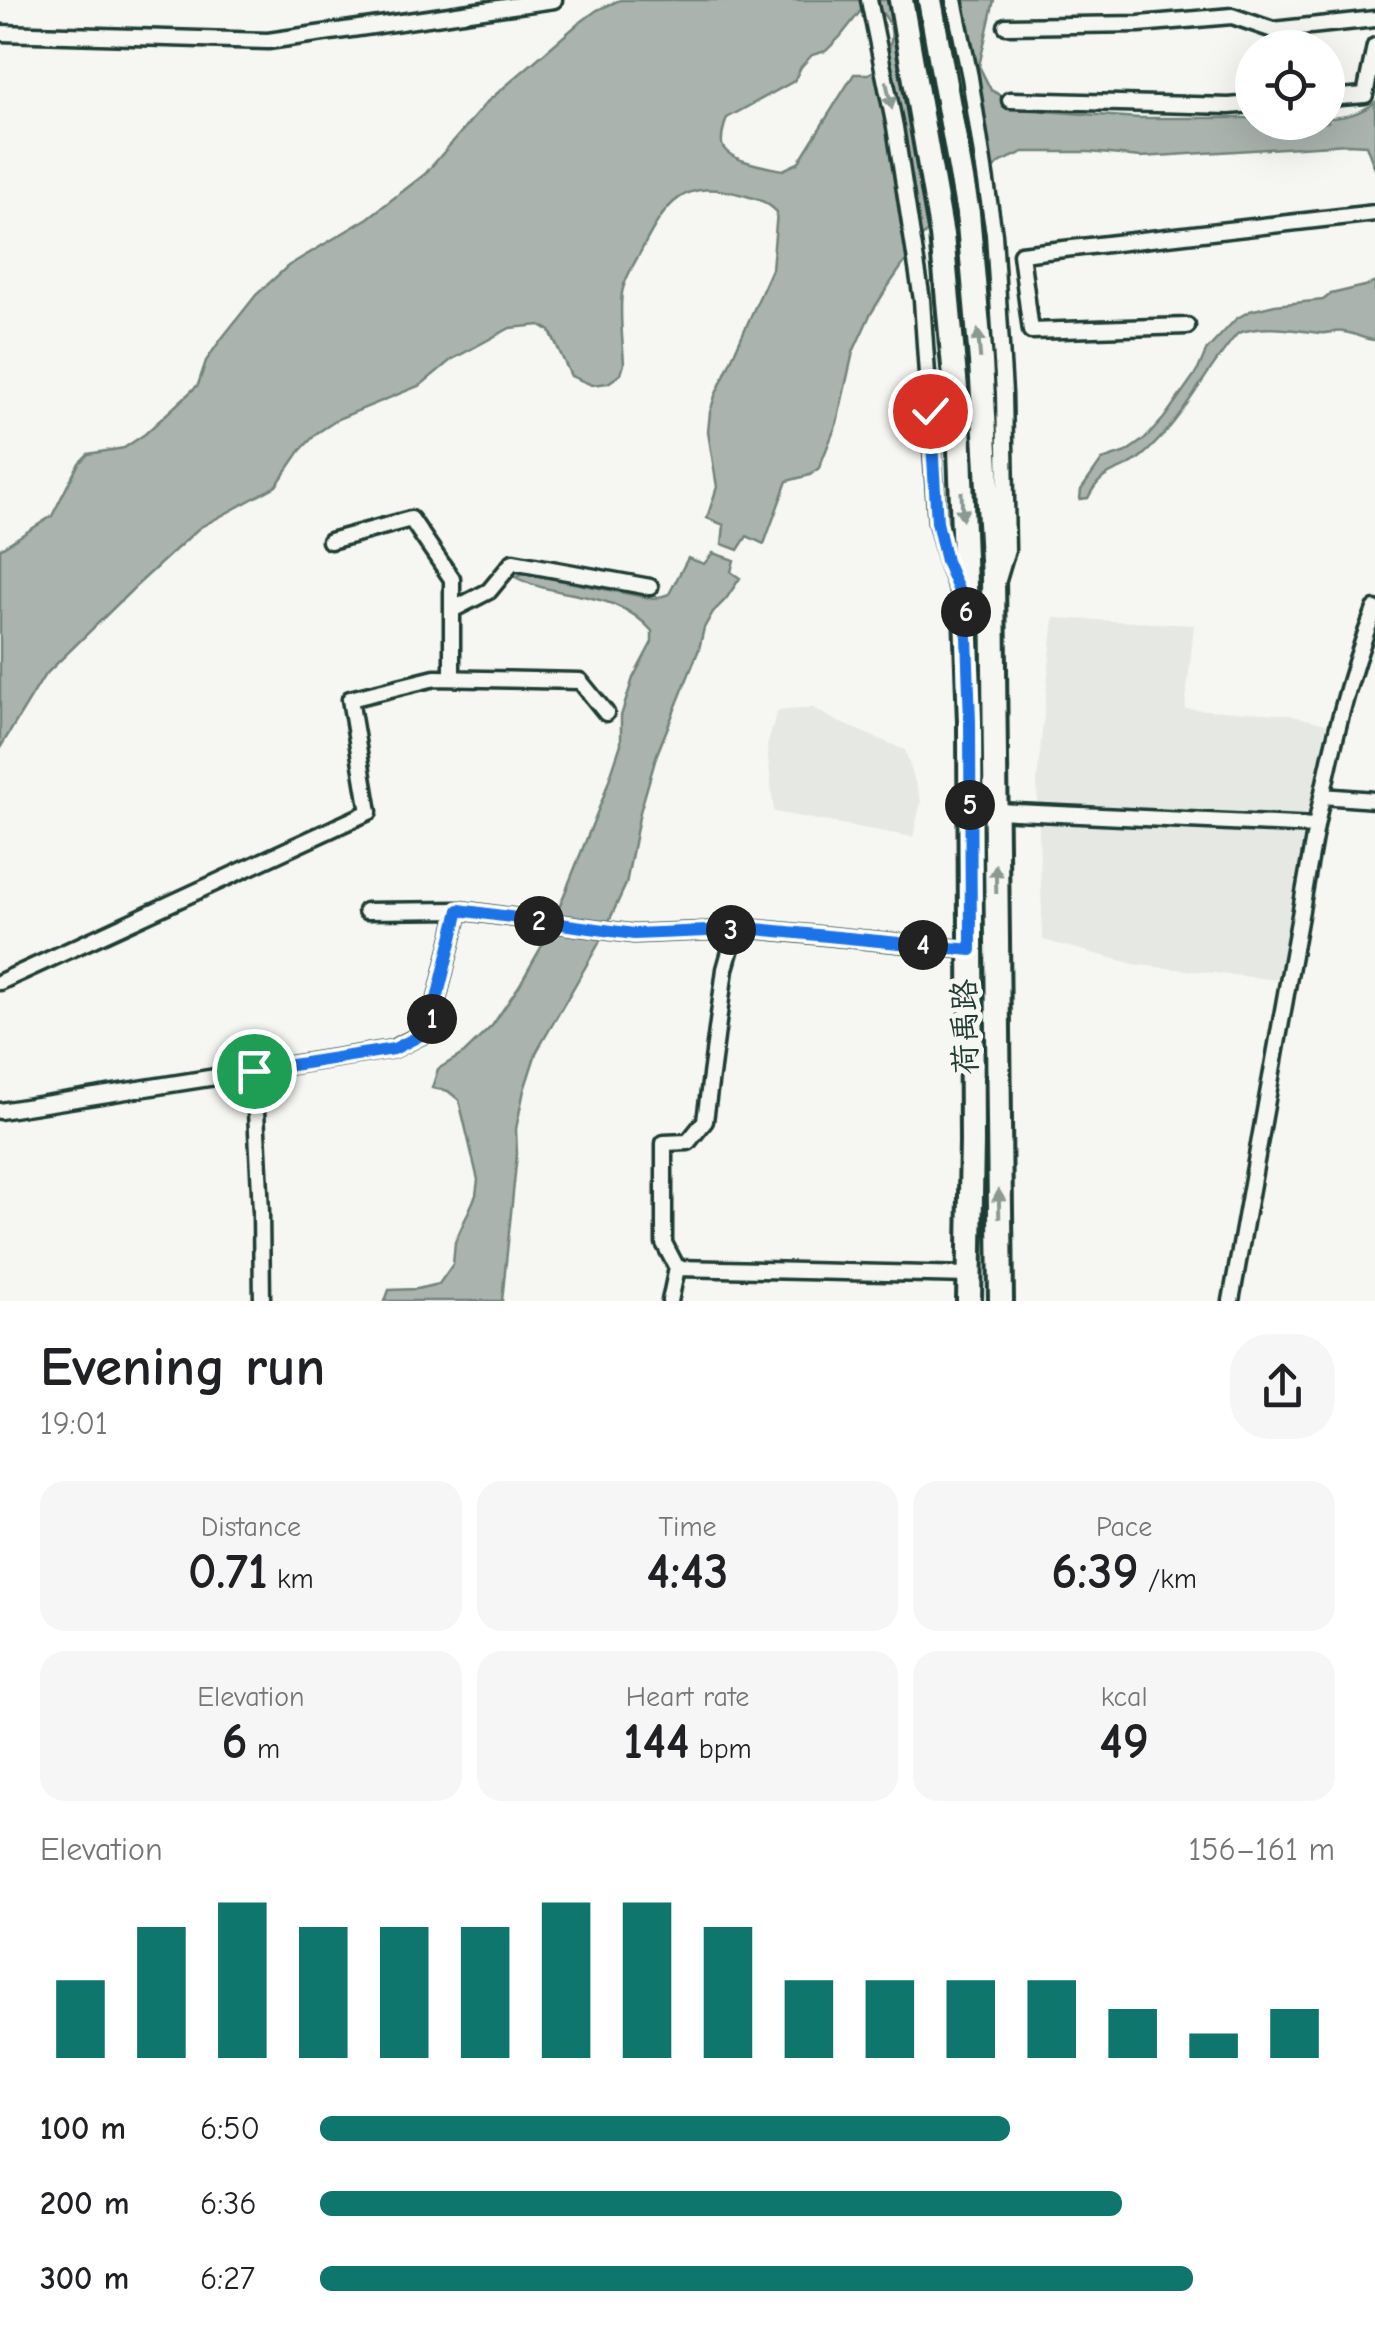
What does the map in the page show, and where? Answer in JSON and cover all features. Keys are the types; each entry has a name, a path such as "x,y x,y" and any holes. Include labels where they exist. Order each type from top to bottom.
{"main road":[{"name":"荷禹路","path":"900,0 942,235 959,422 970,722 969,1301"},
{"name":"荷禹路","path":"930,0 968,213 994,596 1001,1301"}],"street":[{"path":"0,33 268,41 554,0"},
{"path":"869,0 896,127 922,300 937,522 946,561 966,608"},
{"path":"954,0 994,234 1004,393 1007,550 994,596"},
{"path":"1006,26 1139,24 1232,16 1273,30 1375,19"},
{"path":"1345,97 1365,95 1375,46"},
{"path":"1010,100 1235,105"},
{"path":"1187,326 1031,331 1021,254 1375,213"},
{"path":"330,541 412,519 452,579 452,678"},
{"path":"452,610 490,590 513,562 650,587"},
{"path":"1231,1301 1336,726 1375,609"},
{"path":"0,982 369,812 350,699 435,678 580,681 606,713"},
{"path":"1322,796 1375,800"},
{"path":"996,811 1316,826"},
{"path":"366,911 459,910 634,934 756,929 971,950"},
{"path":"0,1111 394,1049 429,1031 459,910"},
{"path":"670,1301 677,1268 664,1243 664,1143 688,1142 705,1121 725,969 736,930"},
{"path":"254,1071 262,1301"},
{"path":"677,1268 970,1275"}],"shaded area":[{"path":"620,0 994,0 979,66 991,90 1010,100 1043,111 1139,118 1235,118 1235,140 1345,140 1345,116 1375,102 1375,169 1366,145 1348,144 1141,157 1023,152 1001,162 922,237 887,288 853,352 837,423 819,468 810,475 787,481 764,544 747,536 738,550 722,544 724,525 707,518 717,487 708,432 710,412 772,269 777,212 761,201 722,190 691,192 679,198 659,219 625,282 621,301 621,374 608,383 592,385 571,376 550,331 540,325 510,328 451,360 421,385 340,418 317,433 300,451 276,486 199,528 135,587 44,676 0,748 0,549 52,516 79,463 88,454 124,448 198,385 206,361 256,295 288,266 368,218 425,174 487,102 578,24","holes":["874,6 887,20 892,34 882,67 868,74 854,74 798,163 783,170 748,162 725,150 722,137 727,118 794,81 812,55 826,51 863,8"]},
{"path":"1375,282 1375,340 1341,332 1289,329 1238,333 1156,443 1134,462 1106,476 1088,498 1080,499 1081,490 1102,460 1126,452 1164,418 1198,370 1206,351 1236,319 1250,311 1323,300 1331,294"},
{"path":"713,553 734,560 731,572 740,578 704,628 657,754 640,812 626,884 598,945 536,1053 524,1090 516,1129 517,1154 502,1301 385,1301 389,1290 439,1284 453,1264 455,1242 476,1195 478,1180 459,1100 448,1091 432,1088 438,1069 464,1053 492,1026 548,935 603,798 621,744 621,716 633,678 652,642 652,631 621,608 515,577 523,573 654,599 669,594 688,558 704,564"},
{"path":"1054,618 1194,625 1185,709 1285,714 1326,724 1289,981 1138,965 1043,940 1037,781"},
{"path":"813,708 905,750 921,801 913,837 774,812 767,747 777,711"}],"route":[{"path":"254,1071 394,1049 429,1031 459,910 634,934 756,929 971,950 966,608 946,561 937,522 930,411"}]}
